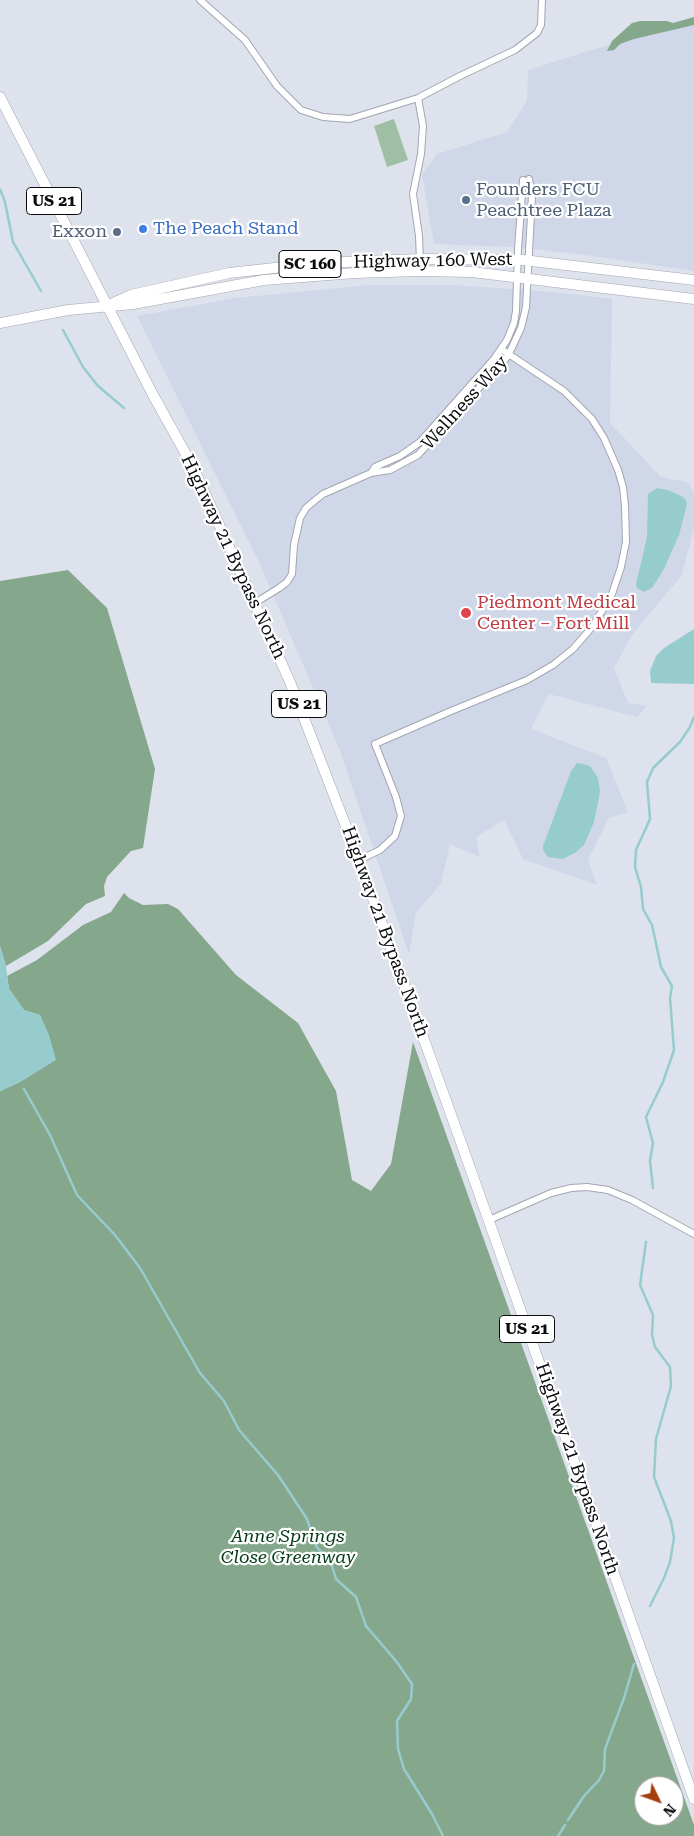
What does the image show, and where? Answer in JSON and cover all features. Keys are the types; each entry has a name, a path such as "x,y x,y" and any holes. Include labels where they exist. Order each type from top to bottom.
{"main road":[{"name":"Highway 21 Bypass North","path":"0,98 192,467 290,682 359,860 694,1798"},
{"name":"Highway 160 West","path":"107,305 131,295 229,273 320,263 420,259 523,270 694,280"},
{"name":"Highway 160 West","path":"107,305 132,304 264,280 355,273 420,271 472,272 523,270 694,299"},
{"name":"SC 160","path":"0,323 107,305"}],"street":[{"path":"200,0 245,40 276,86 301,110 323,117 350,119 418,98 515,50 537,33 541,24 542,0"},
{"path":"418,98 423,126 421,154 413,194 418,223 420,271"},
{"path":"526,179 532,196 523,270 526,179"},
{"name":"Wellness Way","path":"371,473 376,467 414,447 501,349 514,323 523,270"},
{"name":"Wellness Way","path":"255,603 280,588 292,574 296,536 300,518 306,508 323,494 371,473 390,470 418,455 509,354 524,320 523,270"},
{"path":"359,860 380,850 395,836 401,816 396,797 375,744 527,680 553,665 573,649 592,626 612,594 621,567 626,542 624,496 618,470 604,438 592,419 564,391 501,349"},
{"path":"431,430 437,435"},
{"path":"489,1220 551,1193 571,1188 587,1187 608,1190 632,1200 694,1234"}],"shaded area":[{"path":"694,18 694,271 579,254 512,247 434,244 422,175 437,154 507,132 527,101 528,70"},
{"path":"394,119 408,160 387,167 374,126"},
{"name":"Piedmont Medical Center – Fort Mill","path":"370,285 452,285 553,292 612,299 610,423 660,476 688,483 694,492 694,528 682,575 632,635 614,668 628,703 647,706 637,717 549,694 531,729 606,758 628,812 609,818 588,860 597,885 523,859 504,820 476,837 480,857 450,844 441,884 416,912 409,954 340,751 258,560 137,316 235,298"},
{"path":"657,488 668,490 681,496 686,500 687,504 679,535 664,569 652,588 644,592 637,588 636,584 647,537 648,494"},
{"path":"694,629 694,684 651,683 650,671 656,656 664,648"},
{"path":"577,763 591,767 598,778 600,792 594,822 584,845 575,853 562,859 548,857 543,850 543,846 571,771"},
{"path":"0,946 6,966 9,989 24,1010 40,1015 49,1035 56,1060 20,1082 0,1091"}],"green space":[{"path":"694,17 694,25 634,39 620,44 614,50 607,51 612,41 632,23 640,21 667,21 673,23"},
{"path":"68,570 107,608 155,769 143,848 131,851 107,877 104,886 105,896 86,904 48,941 6,966 0,946 0,581"},
{"name":"Anne Springs Close Greenway","path":"124,893 129,898 143,905 168,904 178,909 236,975 298,1023 336,1091 352,1180 371,1191 391,1164 413,1042 676,1776 634,1776 634,1826 684,1826 684,1797 694,1825 694,1836 0,1836 0,1091 20,1082 55,1059 40,1015 24,1010 9,989 7,976 37,960 83,925 111,912"}],"waterway":[{"path":"0,189 5,202 13,242 41,291"},
{"path":"63,330 83,367 98,386 124,408"},
{"path":"653,1188 650,1161 653,1143 646,1117 663,1082 674,1050 670,998 672,986 661,967 652,925 643,909 641,887 635,867 636,850 650,819 647,782 653,768 680,742 694,717"},
{"path":"24,1089 50,1135 77,1195 115,1235 140,1268 200,1373 224,1401 239,1430 278,1475 307,1519 316,1546 331,1563 336,1579 356,1597 366,1626 396,1661 412,1684 411,1699 397,1721 398,1749 404,1769 432,1814 443,1836"},
{"path":"646,1242 640,1285 653,1315 652,1335 655,1347 670,1367 671,1386 656,1439 654,1477 671,1521 674,1538 670,1562 650,1606"},
{"path":"568,1820 604,1771 605,1749 624,1698 634,1664"},
{"path":"558,1836 565,1825"}],"place":[{"name":"Founders FCU Peachtree Plaza","path":"466,200"},
{"name":"The Peach Stand","path":"143,229"},
{"name":"Exxon","path":"117,232"},
{"name":"Piedmont Medical Center – Fort Mill","path":"466,613"}]}
